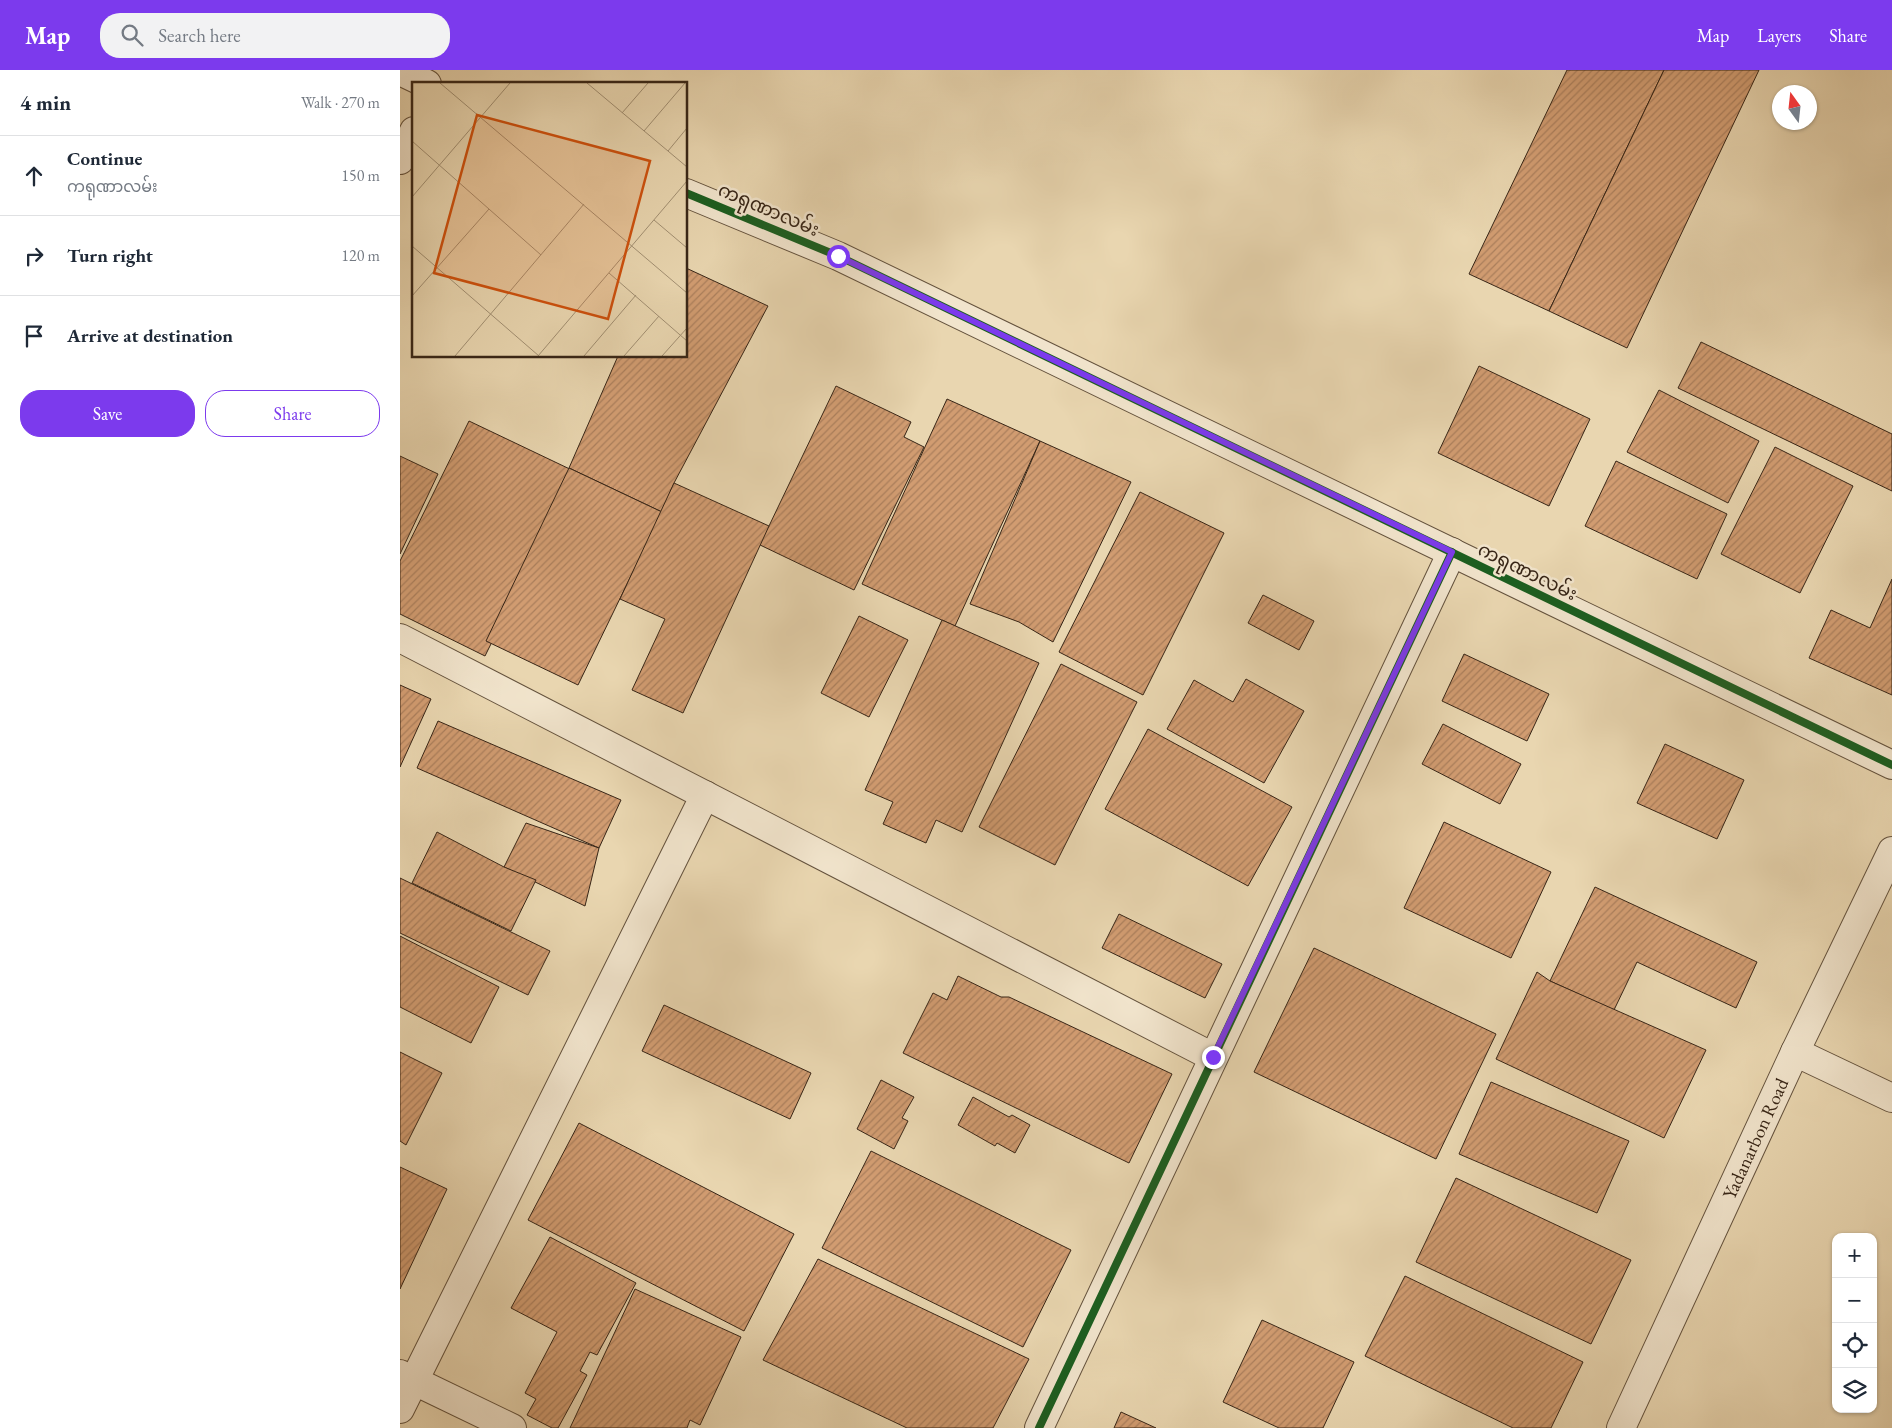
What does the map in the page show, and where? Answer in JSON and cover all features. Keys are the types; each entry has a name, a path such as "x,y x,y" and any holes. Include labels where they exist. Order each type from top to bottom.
{"street":[{"path":"437,82 443,70"},
{"path":"400,71 422,82"},
{"path":"400,160 412,135"},
{"name":"ကရုဏာလမ်း","path":"688,193 838,256 1892,765"},
{"path":"1039,1428 1452,552"},
{"path":"400,638 1213,1057"},
{"path":"400,1409 407,1377 705,795"},
{"name":"Yadanarbon Road","path":"1621,1428 1795,1052 1892,851"},
{"path":"1795,1052 1892,1098"},
{"path":"407,1377 512,1428"}],"building":[{"path":"1567,70 1664,70 1549,311 1469,274"},
{"path":"1664,70 1759,70 1627,348 1549,311"},
{"path":"688,269 768,306 674,483 662,512 569,468 617,358 688,358"},
{"path":"1701,342 1892,434 1892,491 1678,388"},
{"path":"1479,366 1590,419 1549,506 1438,453"},
{"path":"836,386 911,422 904,437 924,447 854,590 758,544 769,526"},
{"path":"1659,390 1759,441 1728,503 1627,452"},
{"path":"947,399 1040,441 955,626 862,584"},
{"path":"469,421 576,472 485,656 400,614 400,561"},
{"path":"1040,441 1131,482 1053,642 1019,622 970,604"},
{"path":"1775,447 1853,486 1800,593 1721,554"},
{"path":"400,456 438,474 400,554"},
{"path":"1616,461 1727,514 1697,579 1585,526"},
{"path":"569,468 662,512 578,685 486,641"},
{"path":"674,483 769,526 683,713 632,690 665,619 620,599"},
{"path":"1140,492 1224,533 1143,695 1059,652"},
{"path":"1892,579 1892,695 1809,658 1831,610 1870,628"},
{"path":"1263,595 1314,621 1299,650 1248,623"},
{"path":"859,616 908,640 869,717 821,693"},
{"path":"942,620 1039,663 962,832 936,820 926,843 883,824 893,802 865,790"},
{"path":"1464,654 1549,694 1527,741 1442,701"},
{"path":"1061,664 1137,702 1055,865 979,827"},
{"path":"1246,679 1304,711 1264,783 1167,729 1194,680 1233,702"},
{"path":"400,685 431,699 400,767"},
{"path":"438,721 621,800 599,848 417,768"},
{"path":"1443,724 1521,764 1500,804 1422,764"},
{"path":"1148,729 1292,807 1248,886 1105,809"},
{"path":"1665,744 1744,780 1717,839 1637,803"},
{"path":"1444,822 1551,872 1511,958 1404,908"},
{"path":"526,823 599,848 585,906 504,867"},
{"path":"437,832 504,867 536,880 511,931 412,883"},
{"path":"400,878 550,951 528,995 400,933"},
{"path":"1595,887 1757,962 1736,1008 1637,962 1614,1010 1550,981"},
{"path":"1119,914 1222,964 1205,998 1102,948"},
{"path":"400,936 499,987 471,1043 400,1007"},
{"path":"1314,948 1496,1034 1436,1159 1254,1072"},
{"path":"1537,972 1550,981 1706,1050 1664,1138 1496,1059"},
{"path":"958,976 1001,997 1009,997 1172,1074 1129,1163 903,1053 933,993 947,1000"},
{"path":"664,1005 811,1073 790,1119 642,1051"},
{"path":"400,1052 442,1073 406,1145 400,1141"},
{"path":"881,1080 914,1097 902,1118 908,1121 894,1149 857,1129"},
{"path":"1491,1082 1629,1141 1597,1213 1459,1154"},
{"path":"973,1097 1009,1117 1012,1115 1030,1125 1015,1153 997,1143 995,1146 958,1125"},
{"path":"579,1123 794,1234 744,1331 528,1220"},
{"path":"871,1151 1071,1250 1023,1347 822,1248"},
{"path":"400,1167 447,1189 400,1289"},
{"path":"1456,1178 1631,1260 1591,1344 1416,1262"},
{"path":"550,1237 636,1283 597,1355 590,1352 580,1371 587,1375 558,1428 552,1428 527,1415 536,1399 525,1393 557,1332 511,1308"},
{"path":"818,1259 1029,1359 993,1428 907,1428 763,1360"},
{"path":"1405,1276 1583,1362 1551,1428 1513,1428 1365,1356"},
{"path":"635,1289 741,1337 700,1425 690,1420 687,1428 570,1428"},
{"path":"1262,1320 1354,1362 1323,1428 1279,1428 1223,1402"},
{"path":"1121,1412 1156,1428 1114,1428"}],"cycle path":[{"path":"688,194 838,256 1892,765"},
{"path":"1039,1428 1452,552"}],"route":[{"path":"838,256 1452,552 1213,1057"}]}
